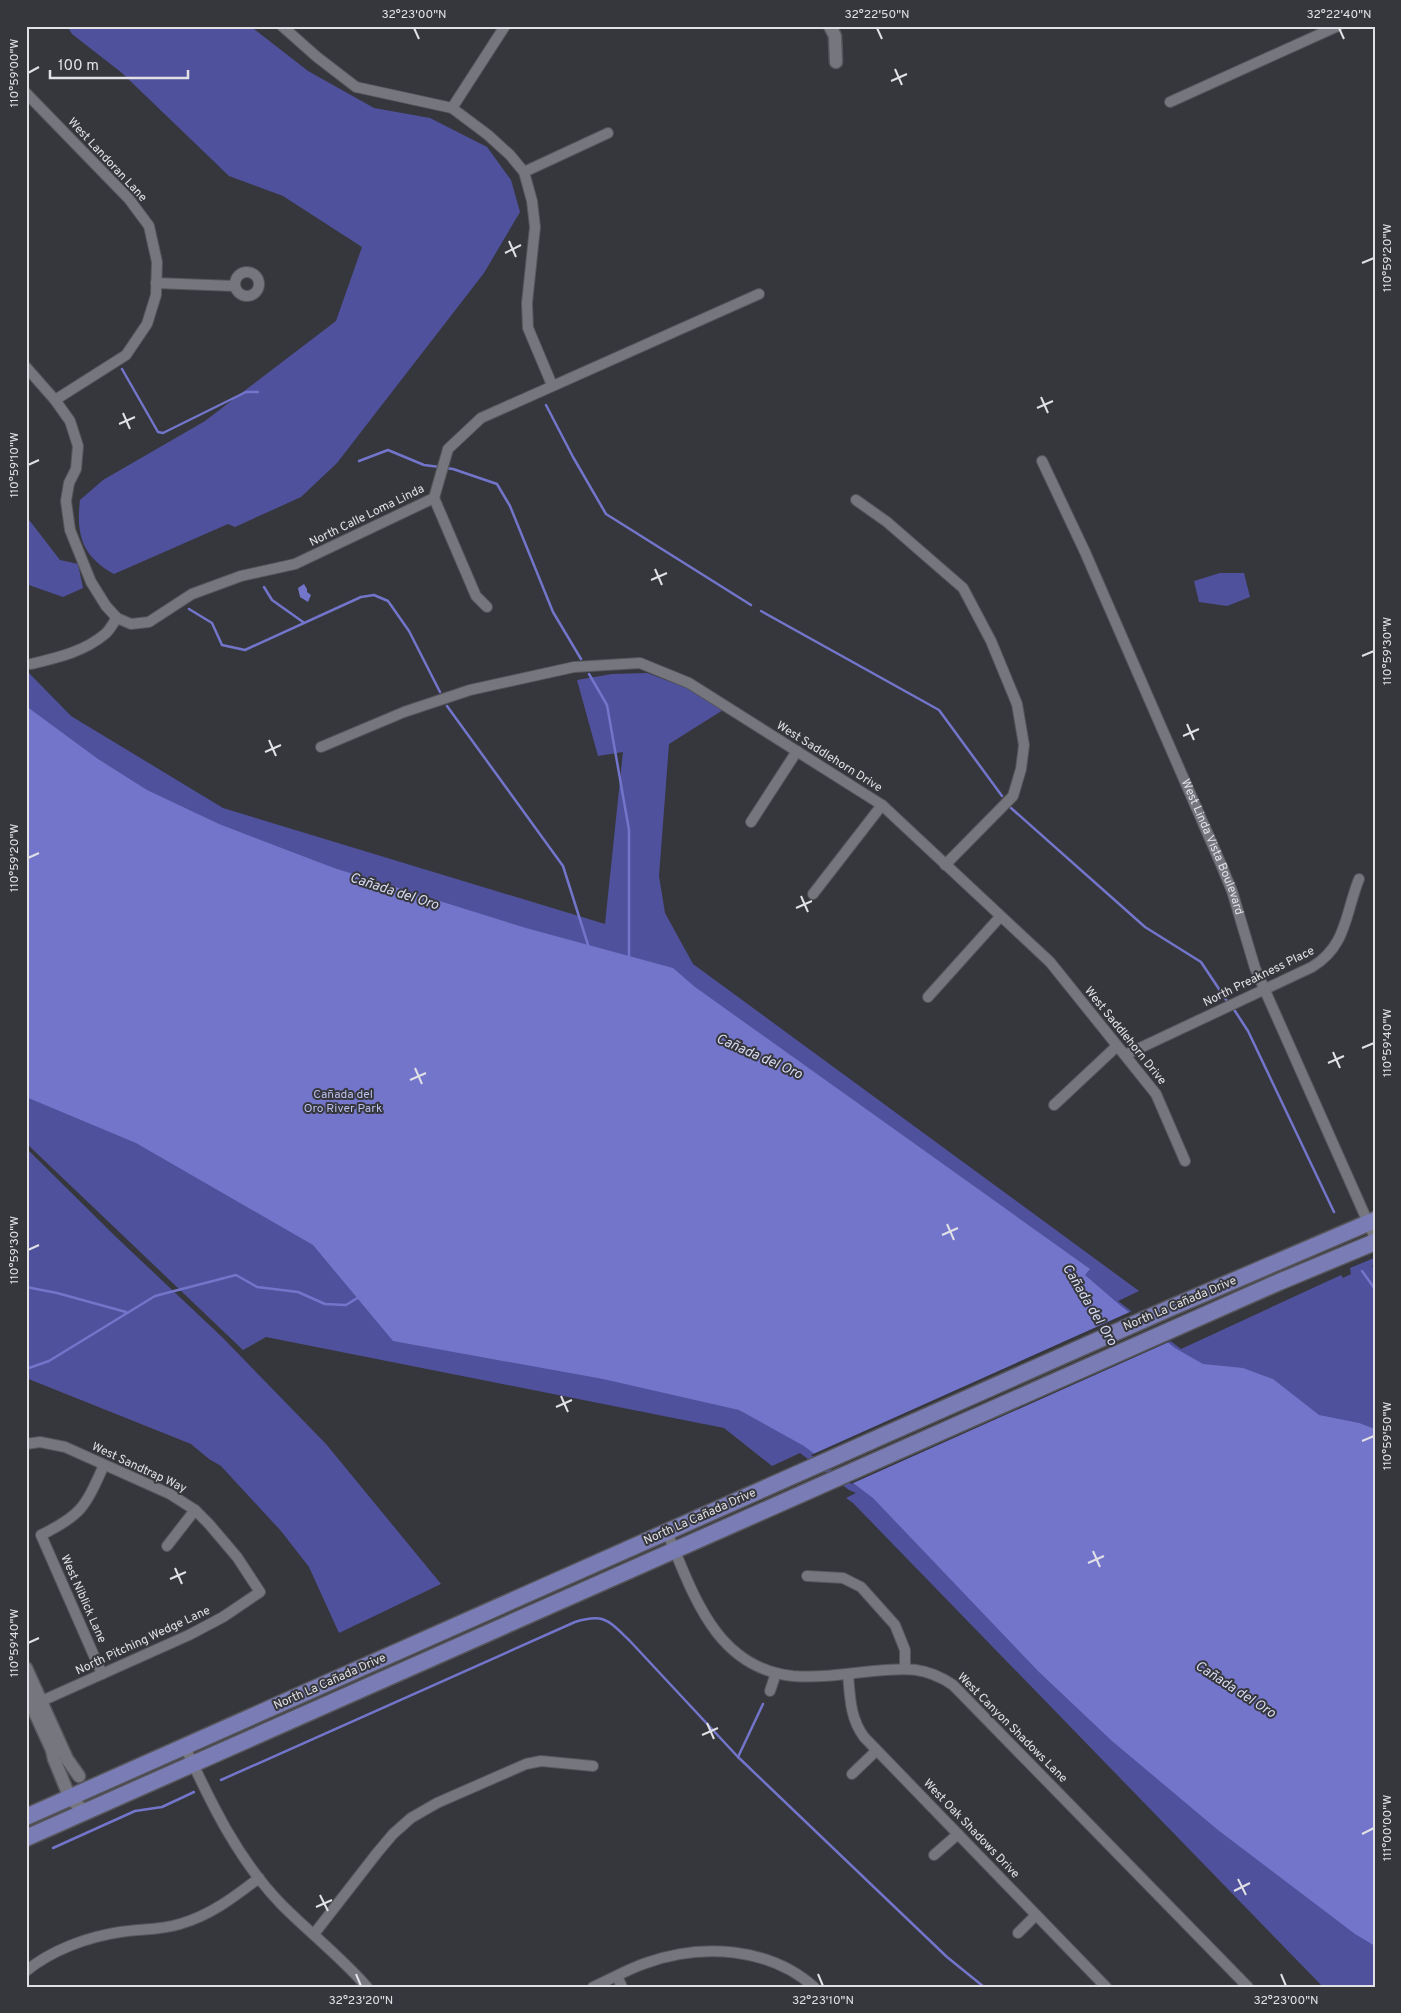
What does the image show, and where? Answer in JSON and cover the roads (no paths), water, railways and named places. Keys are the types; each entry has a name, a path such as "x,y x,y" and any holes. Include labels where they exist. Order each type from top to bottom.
{"main road":[{"name":"North La Cañada Drive","path":"26,1818 1168,1309 1373,1231"},
{"name":"North La Cañada Drive","path":"26,1838 1187,1323 1373,1231"}],"street":[{"path":"282,26 317,57 356,87 452,108 488,135 510,155 524,172 532,201 535,227 527,304 528,328 552,385"},
{"path":"452,108 505,26"},
{"path":"830,26 835,36 836,62"},
{"path":"1170,102 1338,26"},
{"name":"West Landoran Lane","path":"26,93 129,199 148,226 157,262 156,295 146,324 126,355 55,400"},
{"path":"524,172 608,133"},
{"path":"156,283 234,286"},
{"name":"North Calle Loma Linda","path":"117,618 131,624 148,622 192,594 241,576 295,564 434,498 448,448 481,418 759,294"},
{"path":"26,367 55,400 70,421 78,446 76,468 69,483 66,501 70,530 91,582 106,606 117,618 106,634 87,646 63,657 31,664"},
{"name":"West Linda Vista Boulevard","path":"1042,461 1085,552 1220,862 1232,892 1248,949 1264,990 1373,1231"},
{"path":"434,498 476,596 487,607"},
{"path":"856,500 887,522 963,588 991,641 1017,704 1024,745 1021,769 1012,796 945,865"},
{"name":"West Saddlehorn Drive","path":"320,747 404,712 472,690 574,667 640,663 689,683 882,804 1050,962 1156,1094 1185,1162"},
{"path":"751,822 797,751"},
{"path":"812,894 882,804"},
{"name":"North Preakness Place","path":"1125,1055 1312,968 1332,952 1340,940 1349,906 1359,879"},
{"path":"928,997 1000,917"},
{"path":"1054,1105 1117,1046"},
{"name":"West Sandtrap Way","path":"26,1444 40,1442 65,1447 170,1494 195,1510 224,1541 260,1592"},
{"name":"West Niblick Lane","path":"102,1674 41,1535 65,1524 74,1516 89,1497 104,1465"},
{"path":"167,1546 195,1510"},
{"name":"West Canyon Shadows Lane","path":"667,1532 704,1614 720,1638 743,1657 776,1673 794,1676 848,1674 905,1668 941,1676 968,1699 1248,1987"},
{"path":"807,1576 843,1578 861,1587 895,1625 905,1650 905,1668"},
{"name":"North Pitching Wedge Lane","path":"37,1703 189,1635 223,1617 260,1592"},
{"path":"26,1668 37,1703 57,1744 74,1757 79,1776 86,1791 85,1812"},
{"path":"770,1691 776,1673"},
{"name":"West Oak Shadows Drive","path":"848,1674 854,1720 864,1737 1106,1987"},
{"path":"26,1693 37,1703"},
{"path":"57,1744 54,1759 70,1798 85,1812"},
{"path":"185,1747 222,1823 239,1852 282,1905 346,1963 367,1987"},
{"path":"852,1774 876,1751"},
{"path":"314,1934 377,1853 411,1818 438,1803 526,1764 541,1761 593,1766"},
{"path":"934,1855 958,1834"},
{"path":"26,1971 47,1957 90,1939 121,1932 165,1928 197,1918 227,1903 259,1878"},
{"path":"1018,1933 1036,1914"},
{"path":"593,1987 646,1963 668,1957 710,1951 751,1955 775,1964 806,1980 814,1987"},
{"path":"617,1976 622,1987"}],"water":[{"path":"304,584 307,592 311,595 308,602 300,597 298,588"},
{"name":"Cañada del Oro River Park","path":"26,706 98,759 147,790 219,824 334,868 526,928 673,968 695,987 1090,1269 1085,1275 1175,1348 1203,1364 1243,1368 1273,1379 1319,1415 1359,1423 1375,1429 1375,1946 1355,1934 1218,1830 1112,1741 1038,1671 873,1498 804,1446 739,1410 603,1379 393,1341 313,1245 136,1143 26,1097"}],"waterway":[{"path":"122,369 158,432 163,433 246,392 258,392"},
{"path":"546,405 606,514 751,605"},
{"path":"359,461 388,450 424,465 440,467"},
{"path":"445,468 497,484 510,506 553,612 581,659"},
{"path":"264,587 272,600 303,622"},
{"path":"189,609 212,623 222,645 245,650 361,597 374,595 388,601 409,631 440,692"},
{"path":"761,611 939,710 1002,796"},
{"path":"589,674 607,705 629,830 629,958"},
{"path":"447,706 563,866 589,948"},
{"path":"1011,808 1145,927 1201,962 1229,1004"},
{"path":"1233,1008 1248,1031 1334,1212"},
{"path":"1362,1271 1375,1289"},
{"path":"26,1369 49,1361 155,1296 236,1275 257,1287 298,1292 325,1304 346,1305 359,1297"},
{"path":"26,1287 57,1293 126,1312"},
{"path":"221,1780 575,1622 599,1618 610,1623 622,1633 738,1757 947,1957 984,1987"},
{"path":"738,1757 763,1704"},
{"path":"53,1848 135,1811 162,1807 194,1792"}],"water label":[{"name":"Cañada del Oro","path":"394,892"},
{"name":"Cañada del Oro","path":"759,1057"},
{"name":"Cañada del Oro","path":"1089,1305"},
{"name":"Cañada del Oro","path":"1235,1690"}]}
